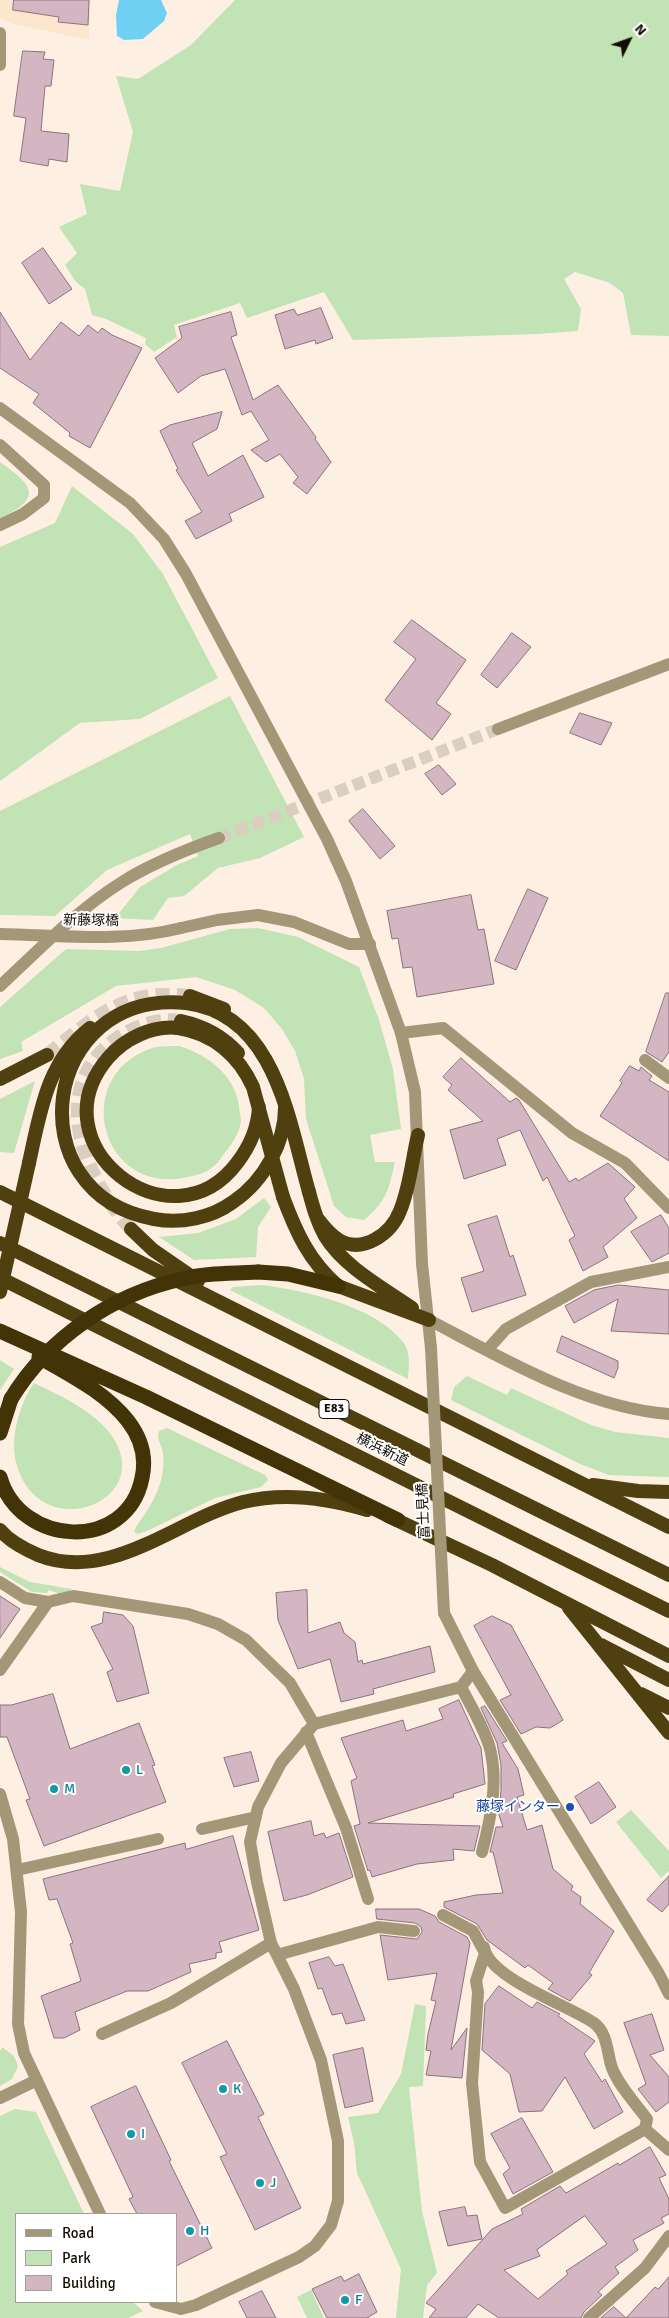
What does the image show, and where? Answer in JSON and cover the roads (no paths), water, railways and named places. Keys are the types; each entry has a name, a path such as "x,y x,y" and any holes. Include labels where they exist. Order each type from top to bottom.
{"highway":[{"path":"0,1292 44,1098 52,1073 64,1053 80,1035 100,1021 120,1011 144,1005 188,1000 204,1000 231,1013 252,1031 276,1064 285,1103 285,1116 280,1139 263,1172 246,1192 218,1212 195,1218 170,1221 151,1219 134,1214 111,1202 89,1183 72,1160 63,1134 61,1106 70,1067 76,1056 102,1026 122,1014 144,1005"},
{"path":"188,1000 227,1018 247,1034 270,1065 280,1088 317,1218 330,1243 348,1262 428,1320"},
{"path":"180,1025 211,1031 228,1043 243,1059 256,1082 258,1115 256,1128 247,1149 226,1175 204,1189 192,1193 168,1195 155,1194 132,1185 121,1178 102,1160 90,1131 88,1102 95,1078 101,1066 118,1048 139,1035 151,1031 180,1025 210,1038 231,1055 247,1075 253,1087 284,1197 296,1232 305,1248 326,1276 338,1286"},
{"path":"0,1079 47,1055"},
{"path":"317,1218 328,1232 340,1241 352,1245 364,1244 385,1233 400,1212 418,1135"},
{"path":"0,1192 669,1527"},
{"path":"131,1230 153,1250 196,1280 337,1360"},
{"name":"横浜新道","path":"0,1243 669,1575"},
{"path":"0,1433 11,1399 22,1381 50,1349 70,1333 116,1304 138,1293 182,1279 258,1272 288,1274 338,1286 428,1320"},
{"name":"横浜新道","path":"0,1278 669,1611"},
{"path":"0,1333 83,1382 116,1408 138,1436 144,1451 144,1469 141,1484 134,1499 124,1512 97,1529 80,1532 55,1530 32,1521 11,1500 0,1477"},
{"path":"0,1333 146,1397 398,1520 669,1656"},
{"path":"580,1483 651,1492 669,1492"},
{"path":"651,1492 669,1501"},
{"path":"0,1530 15,1544 30,1552 48,1559 68,1562 101,1559 146,1545 225,1508 262,1498 323,1499 347,1504 398,1520"},
{"path":"566,1604 669,1733"},
{"path":"597,1643 669,1680"},
{"path":"634,1691 669,1708"}],"street":[{"path":"0,33 0,65"},
{"name":"富士見橋","path":"0,408 130,503 164,539 186,574 306,796 346,881 370,944 401,1033 415,1092 422,1264 431,1348 444,1613 473,1671"},
{"path":"0,445 44,485 44,498 22,514 0,525"},
{"path":"498,729 669,664"},
{"path":"0,986 64,927 121,882 174,854 219,838"},
{"name":"新藤塚橋","path":"0,934 117,938 154,935 217,920 258,915 294,922 349,944 370,944"},
{"path":"401,1033 443,1028 572,1132 625,1163 669,1208"},
{"path":"645,1060 669,1078"},
{"path":"486,1350 506,1330 591,1282 669,1267"},
{"path":"428,1320 486,1350 576,1392 614,1406 669,1414"},
{"path":"0,1582 25,1598 48,1602 73,1596 188,1614 218,1624 246,1640 290,1683 310,1728 346,1828 368,1899"},
{"path":"0,1670 48,1602"},
{"path":"159,2303 181,2308 196,2305 299,2258 316,2246 331,2225 338,2201 338,2141 321,2060 294,1989 271,1943 250,1842 258,1807 281,1763 310,1728 461,1687 473,1671 589,1858 659,1974 669,1994"},
{"path":"461,1687 491,1752 494,1788 489,1826 482,1852"},
{"path":"0,1794 4,1800 14,1839 21,1912 18,2030 24,2053 100,2213"},
{"path":"202,1829 256,1817"},
{"path":"17,1870 158,1839"},
{"path":"443,1915 473,1932 485,1953 502,1972 534,1992 577,2012 597,2024 606,2040 613,2069 647,2119 645,2128 505,2208 480,2162 472,2083 478,1992 476,1981 485,1953 482,1934"},
{"path":"277,1955 378,1927 414,1931"},
{"path":"102,2034 171,2003 271,1943"},
{"path":"0,2098 37,2080"},
{"path":"645,2128 669,2150"},
{"path":"589,2318 645,2268 669,2236"}],"water":[{"path":"119,0 161,0 167,13 164,21 143,39 124,40 117,36 116,15"}],"tunnel":[{"path":"219,838 498,729"},
{"path":"47,1055 96,1018 128,1001 167,995 190,996"},
{"path":"131,1229 114,1209 99,1185 88,1160 80,1134 78,1108 82,1083 95,1059 123,1034 155,1022 181,1021"}],"place":[{"name":"L","path":"126,1770"},
{"name":"M","path":"54,1789"},
{"name":"藤塚インター","path":"570,1807"},
{"name":"K","path":"223,2089"},
{"name":"I","path":"131,2134"},
{"name":"J","path":"260,2183"},
{"name":"H","path":"190,2231"},
{"name":"F","path":"345,2300"}]}
